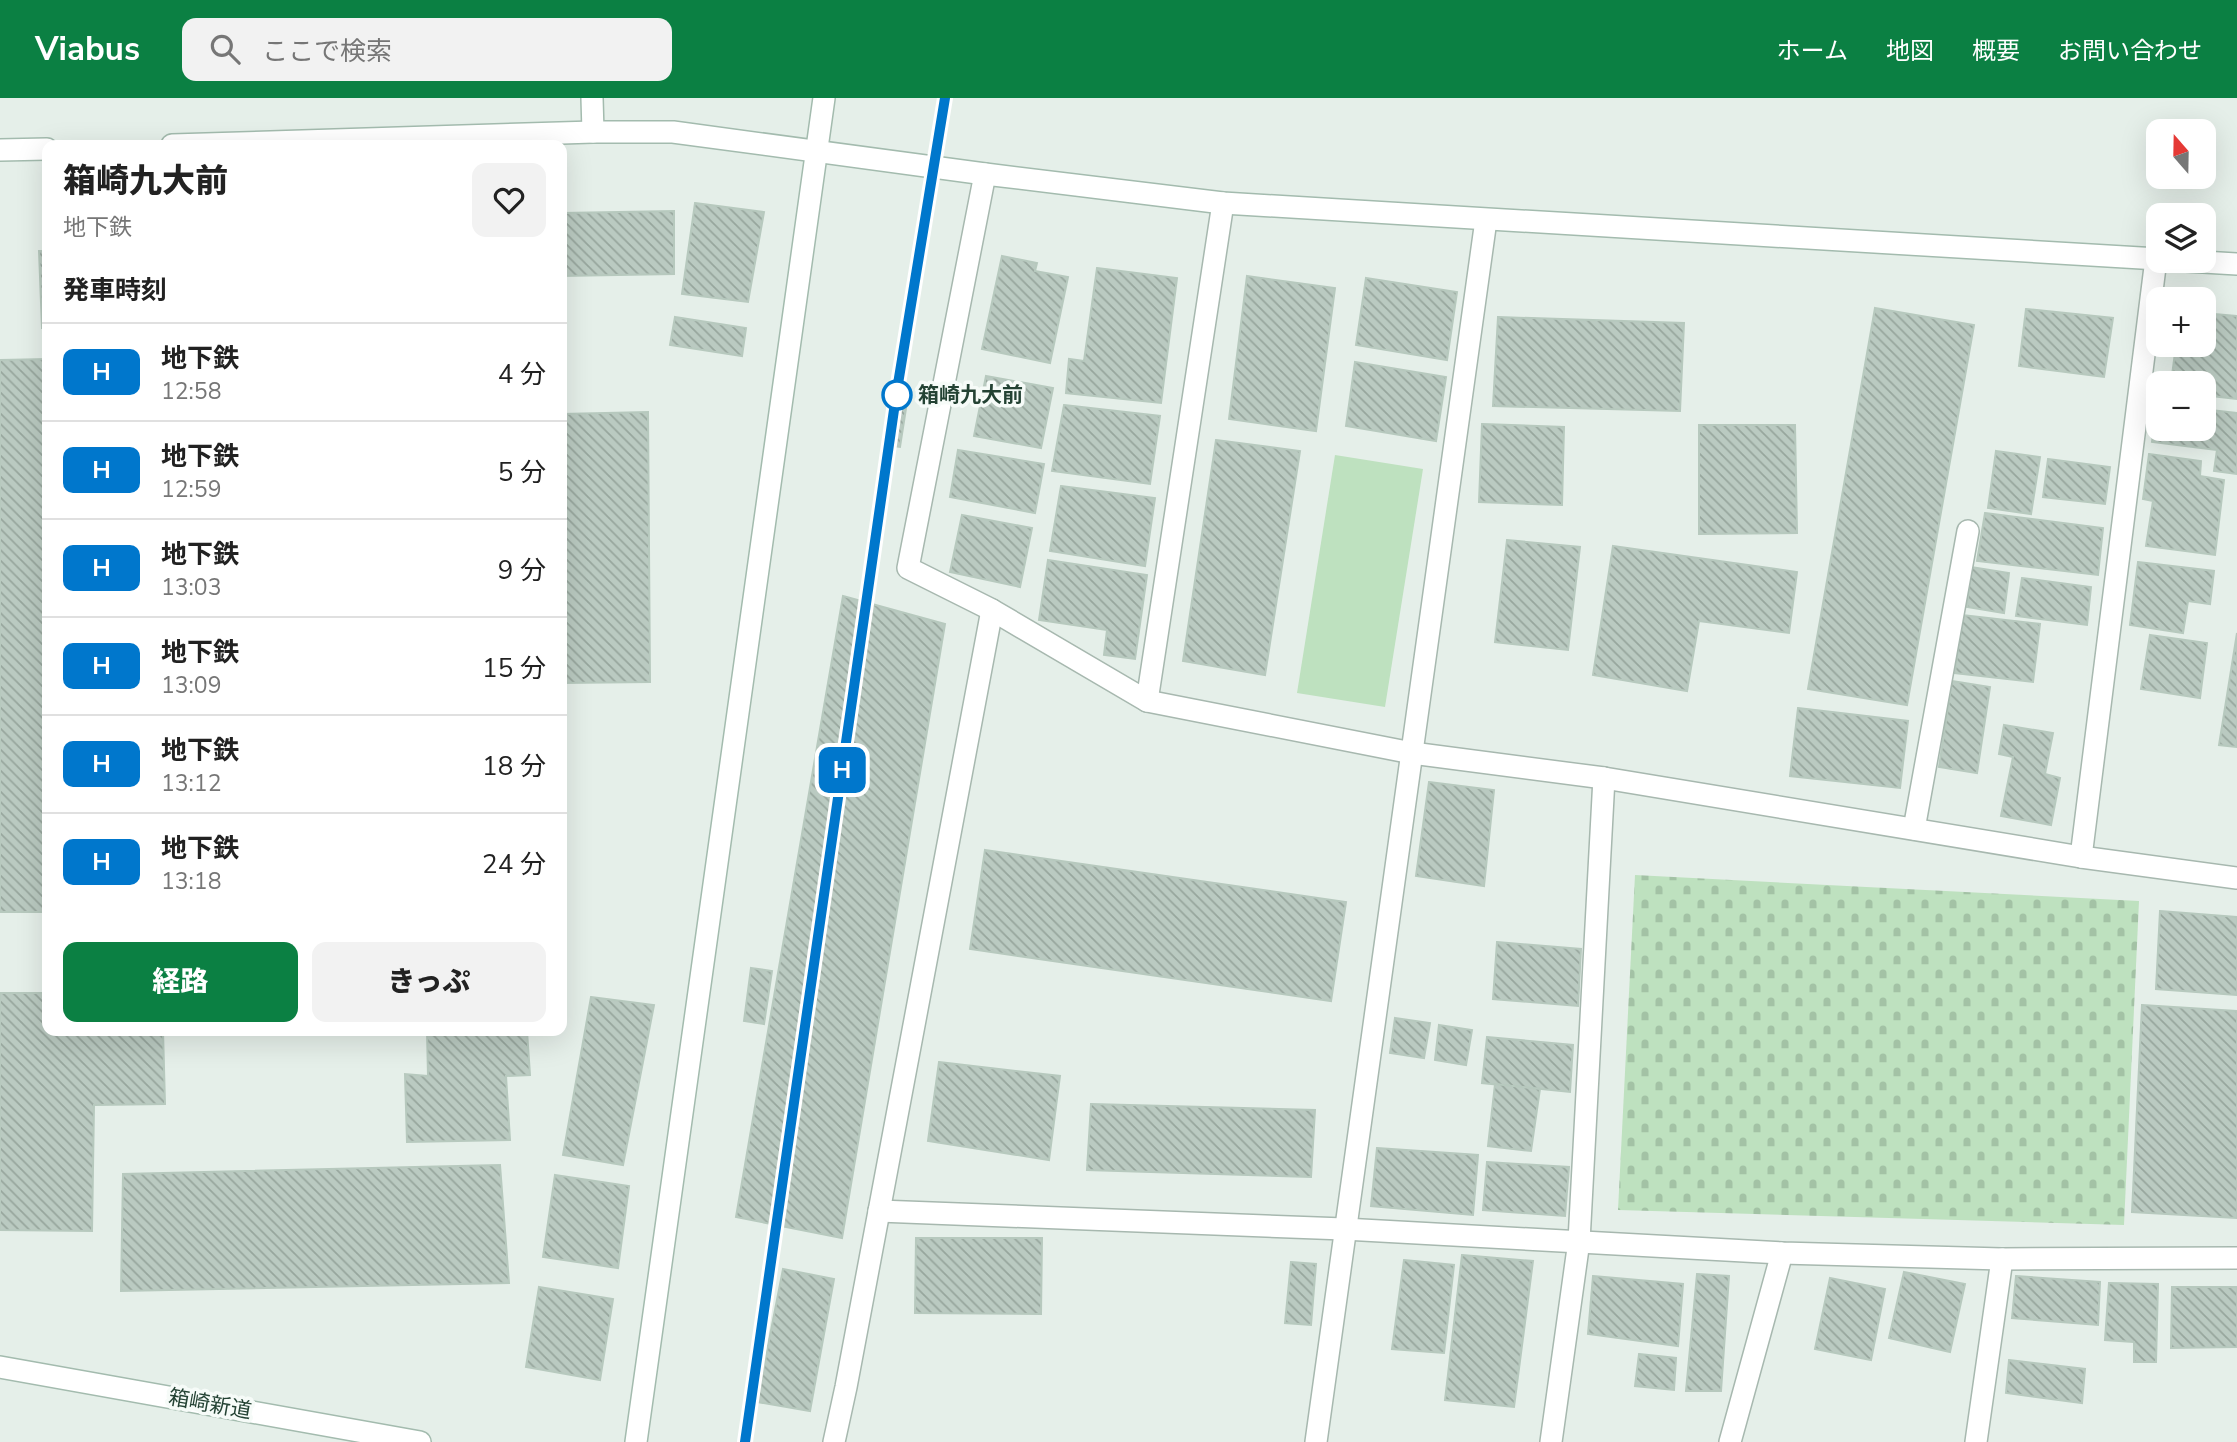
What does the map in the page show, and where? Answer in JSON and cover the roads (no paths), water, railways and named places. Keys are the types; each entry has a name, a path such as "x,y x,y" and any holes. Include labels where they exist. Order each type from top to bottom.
{"street":[{"path":"593,98 593,132"},
{"path":"636,1442 824,98"},
{"path":"334,140 673,132 1223,203 2146,258"},
{"path":"0,150 42,149"},
{"path":"985,174 908,568 992,610 1147,701 1412,753 1604,778 2081,856 2237,878"},
{"path":"1147,701 1223,203"},
{"path":"1316,1442 1486,220"},
{"path":"2216,263 2237,264"},
{"path":"2081,856 2155,273"},
{"path":"1914,829 1968,531"},
{"path":"834,1442 992,610"},
{"path":"1551,1442 1579,1241 1604,778"},
{"path":"879,1211 1344,1229 1782,1253 2002,1259 2237,1258"},
{"path":"1730,1442 1782,1253"},
{"path":"1976,1442 2002,1259"},
{"name":"箱崎新道","path":"0,1367 420,1442"}],"metro line":[{"name":"H","path":"745,1442 896,396 945,98"}],"place":[{"name":"箱崎九大前","path":"897,395"}]}
